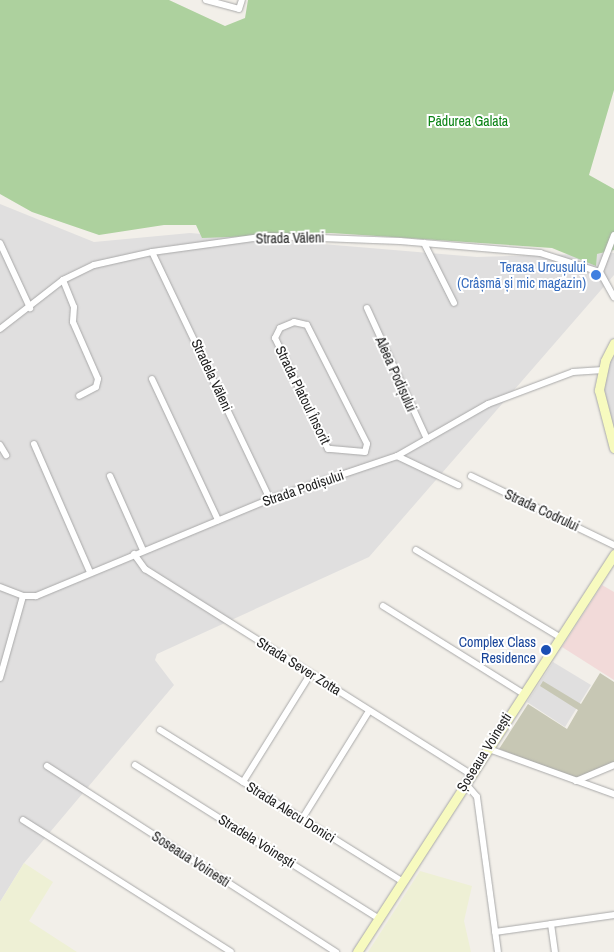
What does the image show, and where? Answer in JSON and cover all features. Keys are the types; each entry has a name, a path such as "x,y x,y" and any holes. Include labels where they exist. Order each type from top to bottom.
{"main road":[{"path":"614,343 602,370 600,401 614,448"},
{"name":"Șoseaua Voinești","path":"356,952 558,636 614,555"}],"street":[{"path":"206,0 238,9 242,0"},
{"path":"614,235 600,272 614,297"},
{"name":"Strada Văleni","path":"0,329 30,308 63,280 94,265 152,252 213,246 268,236 424,242 540,253 600,272"},
{"path":"424,242 454,304"},
{"path":"0,243 30,308"},
{"name":"Stradela Văleni","path":"152,252 270,499"},
{"path":"63,280 74,306 72,322 98,379 96,387 79,396"},
{"name":"Aleea Podișului","path":"367,308 427,439"},
{"name":"Strada Platoul Însorit","path":"294,322 307,325 367,444 365,452 328,449 275,338 280,328 294,322"},
{"name":"Strada Podișului","path":"23,596 36,596 143,550 270,499 397,456 488,404 573,372 602,370"},
{"path":"152,379 218,520"},
{"path":"34,444 90,572"},
{"path":"0,445 6,455"},
{"path":"365,452 371,465"},
{"path":"397,456 458,485"},
{"path":"110,476 143,550"},
{"name":"Strada Codrului","path":"471,476 614,545"},
{"path":"416,550 558,636"},
{"name":"Strada Sever Zotta","path":"134,554 145,569 369,711 467,778"},
{"path":"0,587 23,596 0,678"},
{"path":"383,606 522,693"},
{"path":"243,782 311,674"},
{"path":"302,819 369,711"},
{"name":"Strada Alecu Donici","path":"160,730 402,881"},
{"path":"486,748 614,794"},
{"name":"Stradela Voinești","path":"135,765 378,918"},
{"path":"576,781 614,765"},
{"name":"Soseaua Voinesti","path":"47,766 336,952"},
{"path":"467,778 477,798 498,952"},
{"path":"23,820 231,952"},
{"path":"495,932 614,915"},
{"path":"551,924 555,952"}],"shaded area":[{"path":"0,204 94,242 190,233 477,257 614,253 614,275 369,557 157,654 155,660 174,685 24,863 0,902"},
{"path":"614,351 614,439 602,386"},
{"path":"602,585 614,592 614,680 562,647"},
{"path":"553,662 591,685 565,727 527,702"},
{"path":"600,673 614,682 614,763 578,779 499,749 528,704 567,729 578,710 540,686 543,681 581,704"},
{"path":"24,863 53,882 29,921 77,952 0,952 0,902"},
{"path":"420,871 472,886 464,921 471,952 368,952"}],"green space":[{"name":"Pădurea Galata","path":"0,0 169,0 225,26 245,18 248,0 614,0 614,90 589,175 614,189 614,250 597,254 596,266 552,248 331,233 202,238 196,225 164,225 99,235 32,212 0,194"}],"place":[{"name":"Terasa Urcușului (Crâșmă și mic magazin)","path":"596,275"},
{"name":"Complex Class Residence","path":"546,650"}]}
